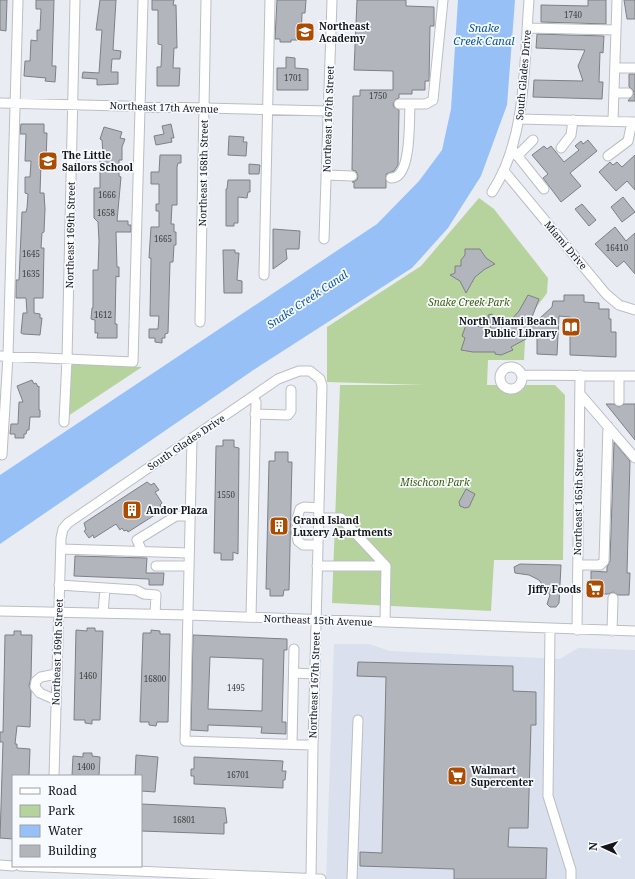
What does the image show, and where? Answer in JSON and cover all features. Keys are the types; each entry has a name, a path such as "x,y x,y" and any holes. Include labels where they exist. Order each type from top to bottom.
{"street":[{"path":"2,455 4,356 18,0"},
{"name":"Northeast 169th Street","path":"64,422 67,359 75,0"},
{"path":"4,356 133,362 143,0"},
{"name":"Northeast 168th Street","path":"200,322 206,0"},
{"path":"264,275 270,0"},
{"name":"Northeast 167th Street","path":"324,239 332,0"},
{"path":"399,104 426,104 433,100 443,0"},
{"name":"South Glades Drive","path":"492,192 515,152 520,119 529,0"},
{"path":"614,121 616,0"},
{"path":"527,28 616,30"},
{"path":"615,68 635,68"},
{"path":"614,93 628,93"},
{"name":"Northeast 17th Avenue","path":"0,103 328,111"},
{"path":"391,178 398,176 405,167 410,104"},
{"path":"520,119 633,122 628,141 608,156"},
{"path":"561,148 572,135 573,120"},
{"path":"533,140 515,152 544,189"},
{"name":"Miami Drive","path":"504,171 606,294 619,305 635,310"},
{"path":"326,175 352,176"},
{"name":"South Glades Drive","path":"63,529 68,523 288,374 299,371 310,371 315,374"},
{"name":"Northeast 167th Street","path":"311,878 322,386 315,374"},
{"path":"522,375 635,376"},
{"name":"Northeast 165th Street","path":"577,630 580,375"},
{"path":"618,401 619,376"},
{"path":"255,414 288,415 291,411 291,390"},
{"path":"580,394 635,458"},
{"path":"251,617 256,402 252,397"},
{"path":"578,565 600,565 604,561 608,426"},
{"path":"192,439 185,741 313,745"},
{"path":"318,546 303,545 298,541 296,526 300,510 304,507 319,508"},
{"path":"142,552 137,540 176,516 190,516"},
{"path":"319,518 340,518 386,566 385,622"},
{"name":"Northeast 169th Street","path":"54,775 58,612 63,529"},
{"path":"61,549 189,553"},
{"path":"156,566 189,566"},
{"path":"318,566 386,566"},
{"path":"59,585 136,590 144,594 156,595 155,614"},
{"path":"104,613 105,588"},
{"path":"612,630 613,598"},
{"name":"Northeast 15th Avenue","path":"0,611 188,615 635,631"},
{"path":"550,629 548,796 571,870 571,879"},
{"path":"292,744 294,649"},
{"path":"294,673 315,674"},
{"path":"56,674 41,677 36,681 35,687 40,693 56,700"},
{"path":"352,879 358,720"},
{"path":"0,865 12,866"},
{"path":"52,867 321,879"}],"shaded area":[{"path":"334,644 369,644 390,651 560,659 578,648 635,650 635,879 326,879"}],"green space":[{"name":"Mischcon Park","path":"479,198 494,209 548,278 547,293 526,321 524,360 488,360 487,385 555,385 565,395 563,560 494,560 491,611 332,603 340,385 424,385 327,382 327,327 421,266"},
{"path":"70,363 142,367 68,416"}],"water":[{"name":"Snake Creek Canal","path":"458,0 515,0 507,105 481,176 448,228 412,268 258,367 0,544 0,475 377,224 419,181 442,150 451,109"}],"building":[{"path":"0,0 7,0 6,31 0,30"},
{"path":"36,0 54,0 52,66 56,66 55,82 45,81 46,78 24,76 25,61 30,61 31,40 37,41 37,30 40,30 41,9 36,9"},
{"path":"100,0 116,0 113,50 121,51 120,59 112,59 111,72 118,72 118,84 97,85 97,79 82,78 83,72 99,73 102,30 96,30"},
{"path":"152,0 174,0 173,5 176,5 177,48 174,48 173,68 180,68 179,86 157,86 157,67 161,67 162,45 158,44 158,10 152,10"},
{"path":"277,0 306,0 305,13 302,13 301,40 280,42 280,39 275,39"},
{"path":"357,0 406,0 406,6 434,7 434,26 430,26 429,81 425,81 425,90 412,90 412,94 399,94 399,98 396,99 393,104 394,107 399,110 398,165 394,171 386,174 386,188 354,188 354,182 352,182 357,180 358,176 356,171 352,170 353,96 360,96 360,90 393,90 393,71 354,70"},
{"path":"588,0 606,0 606,24 541,22 541,5 588,6"},
{"path":"624,0 635,0 635,19 627,19"},
{"path":"537,34 604,36 603,53 600,52 599,82 603,82 602,99 533,97 534,80 583,81 578,66 585,50 536,48"},
{"path":"286,57 295,58 295,68 308,69 308,90 277,90 277,68 286,68"},
{"path":"629,74 635,74 635,101 628,101 634,93 629,87"},
{"path":"21,124 44,124 44,133 47,133 46,163 41,163 40,193 44,193 45,209 44,232 42,233 41,248 44,248 43,298 34,298 34,313 40,314 40,318 42,318 40,335 21,333 23,313 27,313 26,298 16,298 16,280 19,280 22,212 26,212 27,208 28,194 25,193 25,177 30,177 31,161 25,161 26,134 20,134"},
{"path":"171,124 174,138 171,138 172,142 156,145 154,136 164,134 162,126"},
{"path":"104,127 122,132 120,138 125,139 122,147 122,160 119,160 119,176 121,177 117,221 128,221 128,225 131,225 131,232 116,232 117,267 119,267 119,277 116,276 115,324 117,324 117,338 97,338 98,333 95,333 95,320 91,319 93,308 93,270 98,270 99,241 98,222 94,218 94,188 100,188 100,154 103,154 102,140 100,139"},
{"path":"229,136 244,137 243,142 247,142 246,156 228,155"},
{"path":"588,140 597,151 570,173 581,186 561,202 543,178 548,174 532,155 544,146 547,149 551,146 564,162 579,150 575,146 581,141 583,144"},
{"path":"160,155 181,155 181,163 178,163 177,167 177,205 172,205 171,224 174,224 174,232 176,232 176,245 174,245 173,262 170,262 168,333 165,334 165,338 162,338 162,343 155,342 155,338 149,338 149,329 158,329 159,316 150,316 151,258 149,258 151,227 159,227 159,211 156,211 156,204 159,204 159,184 151,184 151,172 159,172"},
{"path":"635,155 635,190 627,181 616,191 599,172 610,162 613,165 617,162 622,167"},
{"path":"249,164 260,165 259,174 249,174"},
{"path":"228,180 250,180 250,192 248,192 247,198 238,197 238,223 234,223 234,226 226,226 226,189"},
{"path":"623,197 635,212 622,222 611,207"},
{"path":"582,204 596,220 589,226 575,209"},
{"path":"615,227 626,241 635,233 635,274 624,261 617,267 595,244"},
{"path":"273,229 300,231 299,249 286,249 287,259 273,269"},
{"path":"465,249 480,249 486,258 495,264 485,269 475,277 466,293 460,281 450,275 455,273 455,266 461,266 461,260 465,255"},
{"path":"223,250 235,250 235,253 239,253 237,280 242,281 242,293 224,293"},
{"name":"North Miami Beach Public Library","path":"528,295 539,299 527,330 552,307 553,301 564,301 564,295 584,295 584,302 599,303 599,309 609,309 611,332 616,332 616,357 570,355 570,317 559,316 557,355 537,354 537,333 511,347 513,350 501,355 495,354 495,352 473,352 461,350 465,338 462,336 466,325 491,328 488,315 492,314 497,328 510,321 519,311"},
{"path":"32,380 34,384 36,383 38,387 39,386 40,417 30,417 29,430 27,430 26,434 24,434 24,438 15,438 15,434 10,434 11,424 18,424 19,402 23,402 17,386"},
{"path":"606,404 614,404 619,407 624,404 635,404 635,440"},
{"path":"223,440 234,440 234,447 239,448 238,554 233,552 233,560 221,560 221,553 214,553 216,446 223,446"},
{"path":"614,442 630,461 627,573 630,573 629,595 618,595 613,592 608,594 591,594 591,571 607,572 607,567 610,561"},
{"name":"Grand Island Luxery Apartments","path":"275,452 288,452 288,462 292,462 289,590 284,590 283,596 270,596 270,589 266,589 269,461 275,461"},
{"name":"Andor Plaza","path":"147,482 151,485 154,483 159,490 155,492 162,503 160,505 162,508 161,511 128,532 127,530 124,531 122,528 120,530 116,524 94,538 93,535 89,538 84,531 86,530 84,523"},
{"path":"466,489 475,494 469,507 465,508 460,506 459,502"},
{"path":"75,556 147,558 146,573 164,573 163,585 149,585 149,579 74,576"},
{"path":"520,564 561,565 559,603 556,607 550,607 547,604 550,595 539,580 529,575 515,573 514,567"},
{"path":"87,628 95,628 95,631 103,631 100,720 92,720 92,724 85,723 85,720 74,720 76,630 87,631"},
{"path":"151,630 160,631 160,634 170,634 168,722 157,722 156,726 149,725 149,722 140,722 143,633 151,633"},
{"path":"14,631 21,631 21,635 32,635 31,678 29,686 31,691 30,727 17,726 15,744 17,744 17,748 30,749 29,775 12,775 12,839 0,838 3,742 0,742 0,732 3,732 5,635 14,635"},
{"path":"193,635 287,639 287,650 284,650 282,722 286,722 286,734 261,733 262,727 208,725 208,731 191,730","holes":["210,657 263,659 262,711 208,709"]},
{"name":"Walmart Supercenter","path":"358,662 513,666 513,691 536,692 536,725 531,725 528,828 509,828 508,847 547,848 546,879 454,879 454,869 360,866 360,852 382,853 386,677 357,676"},
{"path":"83,753 92,753 92,756 100,757 99,775 72,775 73,756 83,757"},
{"path":"136,755 158,757 155,792 142,791 142,775 135,775"},
{"path":"194,757 283,761 282,771 286,771 285,780 283,780 283,788 194,784 194,776 191,776 191,769 194,769"},
{"path":"142,804 225,808 227,823 224,823 224,834 142,831"}],"place":[{"name":"Northeast Academy","path":"305,32"},
{"name":"The Little Sailors School","path":"48,161"},
{"name":"North Miami Beach Public Library","path":"571,327"},
{"name":"Andor Plaza","path":"132,510"},
{"name":"Grand Island Luxery Apartments","path":"279,526"},
{"name":"Jiffy Foods","path":"595,589"},
{"name":"Walmart Supercenter","path":"457,776"}],"park label":[{"name":"Snake Creek Park","path":"469,302"}]}
